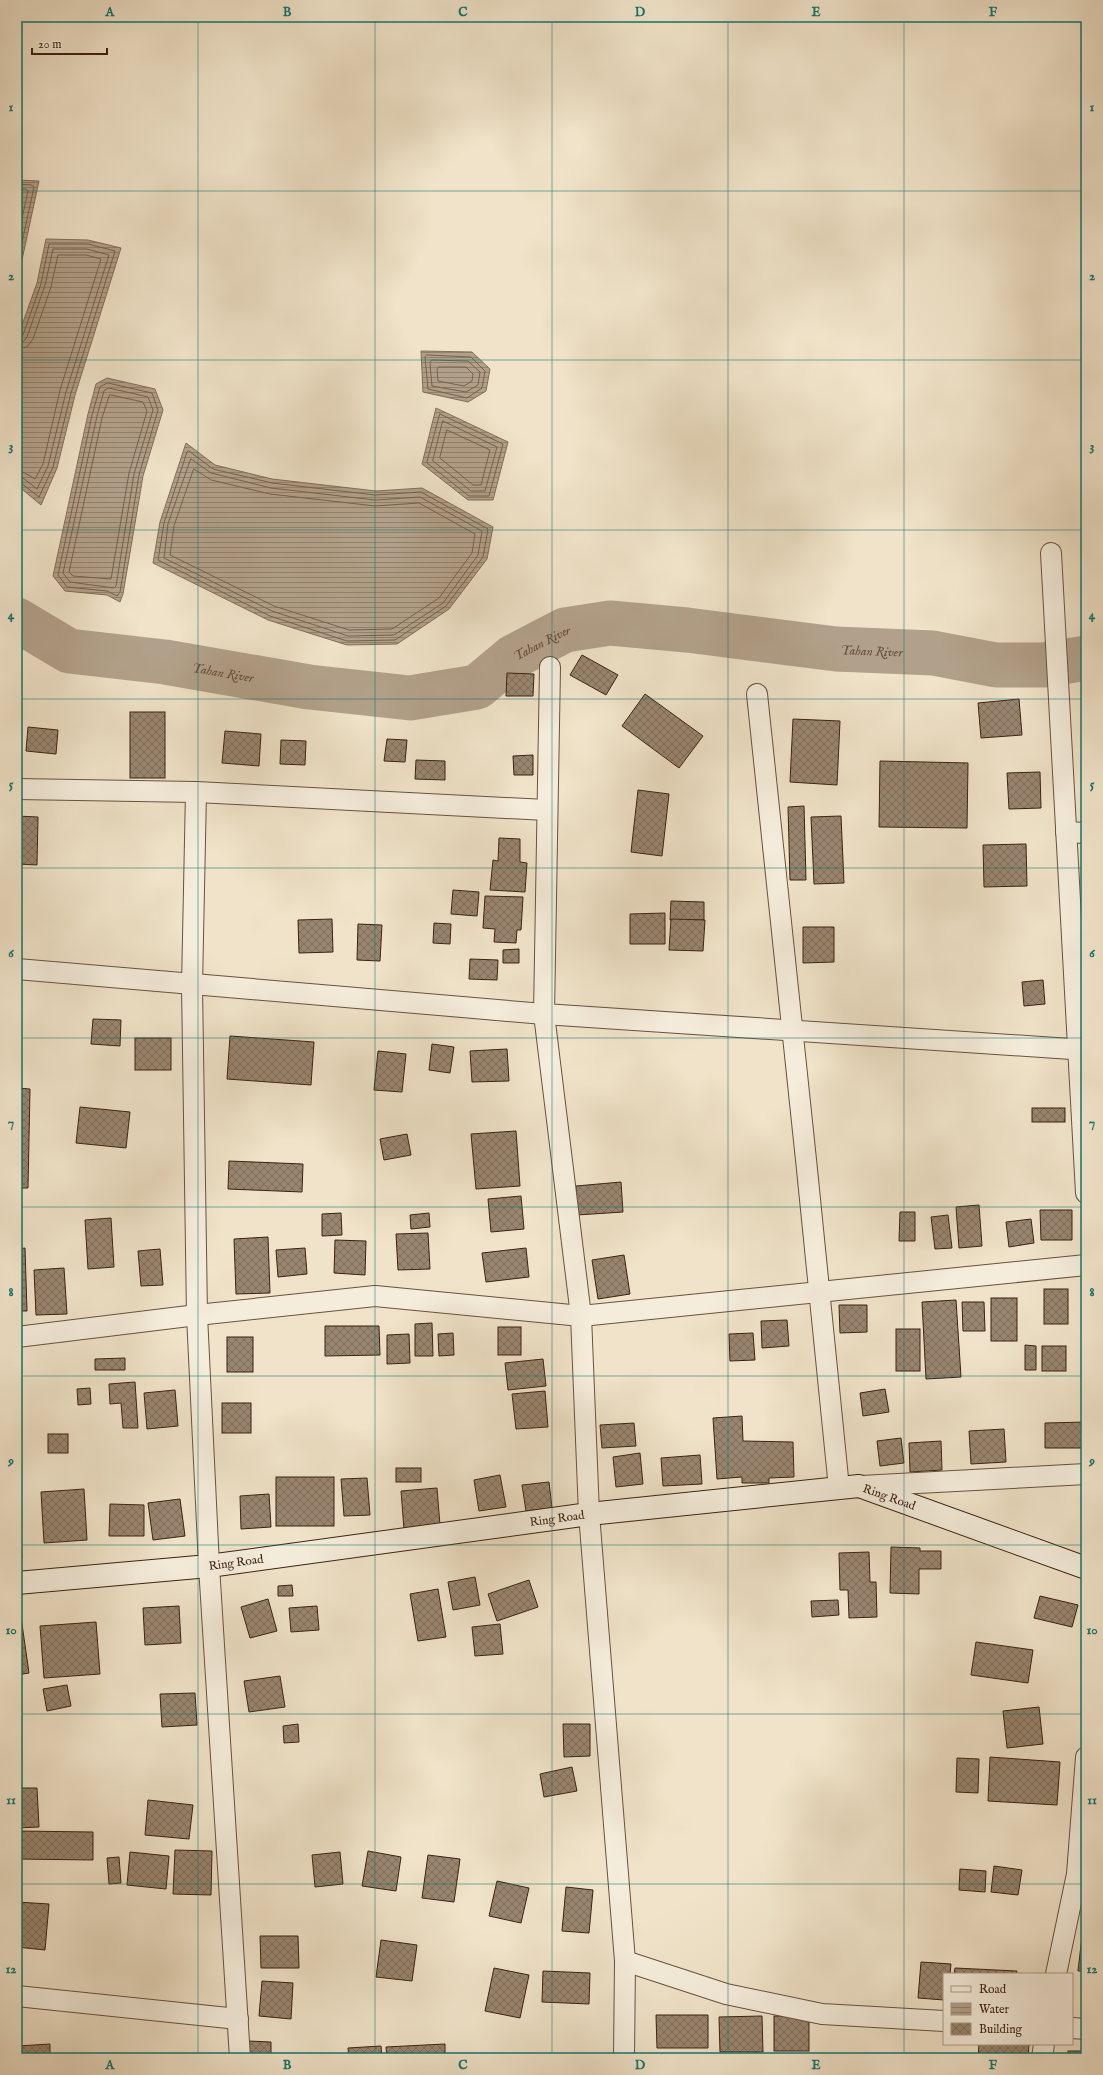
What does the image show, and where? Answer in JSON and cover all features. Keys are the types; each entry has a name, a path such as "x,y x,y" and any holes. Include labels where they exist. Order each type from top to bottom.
{"street":[{"path":"1051,553 1066,832 1082,1050 1086,1192"},
{"path":"550,667 546,810 544,1014 581,1316 589,1514 625,1961 624,2058"},
{"path":"757,694 791,1032 821,1292 849,1487 1086,1474"},
{"path":"17,789 196,792 546,810"},
{"path":"196,792 192,985 197,1315 209,1566 240,2058"},
{"path":"1066,832 1086,832"},
{"path":"17,969 544,1014 791,1032 1082,1050"},
{"path":"17,1337 197,1315 375,1296 581,1316 1086,1265"},
{"name":"Ring Road","path":"17,1584 209,1566 589,1514 849,1487 1086,1568"},
{"path":"1056,1973 1077,1874 1086,1757"},
{"path":"625,1961 726,1994 822,2014 943,2021"},
{"path":"17,1996 238,2019"},
{"path":"1073,2028 1086,2029"},
{"path":"1042,2058 1044,2045"}],"water":[{"path":"17,180 39,181 17,283"},
{"path":"46,239 88,240 121,248 75,395 57,468 41,505 17,485 17,339 37,283"},
{"path":"421,351 472,352 490,369 486,391 468,402 423,392"},
{"path":"107,378 155,389 163,410 143,476 123,594 120,602 107,595 65,591 53,576 88,414 96,384"},
{"path":"436,408 508,442 493,500 468,500 422,464"},
{"path":"186,443 215,465 272,479 376,491 422,488 493,527 487,559 449,609 397,644 347,645 268,620 153,563 160,522"}],"building":[{"path":"582,655 618,675 606,695 570,675"},
{"path":"507,673 534,674 533,696 506,696"},
{"path":"645,694 703,736 679,768 622,726"},
{"path":"1019,699 1022,735 981,738 978,703"},
{"path":"130,712 165,712 165,778 130,778"},
{"path":"793,719 840,721 837,785 790,782"},
{"path":"28,727 58,730 56,754 26,751"},
{"path":"1082,730 1086,730 1086,754 1082,754"},
{"path":"225,731 261,734 259,766 222,763"},
{"path":"17,732 18,773 17,773"},
{"path":"387,739 407,740 405,762 384,761"},
{"path":"281,740 306,741 305,765 280,764"},
{"path":"533,755 533,775 514,775 513,756"},
{"path":"416,760 445,761 445,780 415,779"},
{"path":"880,761 968,763 967,828 879,827"},
{"path":"1040,772 1041,808 1009,809 1007,773"},
{"path":"638,790 669,794 662,856 631,852"},
{"path":"804,806 806,880 790,880 788,807"},
{"path":"17,816 38,817 37,865 17,864"},
{"path":"841,816 844,883 814,884 811,817"},
{"path":"499,838 520,839 520,862 527,863 525,892 490,890 493,860 498,861"},
{"path":"1026,844 1027,886 984,887 983,845"},
{"path":"453,890 479,892 477,916 451,914"},
{"path":"485,896 523,897 521,930 517,930 516,943 494,942 495,929 483,928"},
{"path":"671,901 704,902 704,920 670,920"},
{"path":"665,913 665,944 630,944 630,914"},
{"path":"332,919 333,952 299,953 298,920"},
{"path":"671,919 705,920 703,951 669,950"},
{"path":"434,923 451,924 450,944 433,943"},
{"path":"358,924 382,925 380,961 357,960"},
{"path":"803,927 834,927 834,962 803,963"},
{"path":"519,949 519,963 503,963 503,950"},
{"path":"470,959 498,960 497,980 469,979"},
{"path":"1043,980 1045,1004 1024,1006 1022,982"},
{"path":"17,1002 20,1002 20,1022 17,1022"},
{"path":"93,1019 121,1020 120,1046 91,1044"},
{"path":"230,1036 314,1042 311,1085 227,1079"},
{"path":"135,1038 171,1038 171,1070 135,1070"},
{"path":"432,1044 454,1047 450,1073 429,1070"},
{"path":"507,1049 509,1081 472,1082 470,1051"},
{"path":"378,1051 406,1054 402,1092 374,1090"},
{"path":"17,1088 30,1089 28,1188 17,1188"},
{"path":"80,1107 130,1112 126,1148 76,1143"},
{"path":"1032,1108 1065,1108 1065,1122 1032,1122"},
{"path":"516,1131 520,1186 476,1189 471,1134"},
{"path":"407,1134 411,1155 384,1160 380,1139"},
{"path":"229,1161 303,1164 302,1192 228,1189"},
{"path":"621,1182 623,1212 577,1215 576,1186"},
{"path":"521,1196 524,1229 491,1232 488,1199"},
{"path":"979,1205 982,1246 959,1248 956,1207"},
{"path":"1040,1210 1072,1210 1072,1240 1041,1240"},
{"path":"900,1212 915,1212 915,1241 899,1241"},
{"path":"341,1213 342,1235 322,1236 322,1214"},
{"path":"429,1213 430,1227 411,1229 410,1215"},
{"path":"948,1215 952,1248 935,1249 931,1217"},
{"path":"111,1218 114,1267 88,1269 85,1220"},
{"path":"1031,1219 1034,1243 1009,1247 1006,1222"},
{"path":"428,1233 430,1269 398,1270 396,1234"},
{"path":"268,1237 270,1293 236,1294 234,1239"},
{"path":"335,1240 366,1241 365,1275 334,1273"},
{"path":"25,1248 27,1311 17,1311 17,1249"},
{"path":"305,1248 307,1274 278,1277 276,1250"},
{"path":"526,1248 529,1277 486,1282 482,1253"},
{"path":"160,1249 163,1285 141,1286 138,1251"},
{"path":"624,1255 630,1294 598,1299 592,1260"},
{"path":"64,1268 67,1314 36,1315 34,1270"},
{"path":"1044,1289 1068,1289 1068,1324 1044,1324"},
{"path":"991,1298 1017,1298 1017,1341 991,1341"},
{"path":"956,1300 961,1377 926,1379 922,1302"},
{"path":"962,1302 984,1302 985,1331 963,1331"},
{"path":"839,1305 867,1305 867,1332 840,1333"},
{"path":"787,1320 789,1346 762,1348 761,1321"},
{"path":"432,1323 433,1356 415,1356 415,1324"},
{"path":"325,1326 379,1326 380,1355 325,1356"},
{"path":"498,1327 521,1327 521,1355 498,1355"},
{"path":"896,1329 920,1329 920,1371 896,1371"},
{"path":"453,1333 454,1355 439,1356 438,1334"},
{"path":"753,1333 755,1360 730,1361 729,1334"},
{"path":"409,1334 410,1363 387,1364 387,1335"},
{"path":"227,1337 253,1337 253,1372 227,1372"},
{"path":"1025,1345 1036,1346 1036,1370 1025,1370"},
{"path":"1042,1346 1066,1346 1066,1371 1042,1371"},
{"path":"125,1358 125,1370 95,1370 95,1359"},
{"path":"543,1359 546,1386 508,1390 505,1363"},
{"path":"135,1382 138,1428 123,1428 121,1403 110,1404 109,1384"},
{"path":"90,1388 91,1404 78,1405 77,1389"},
{"path":"885,1389 889,1412 863,1416 860,1393"},
{"path":"175,1390 178,1426 147,1429 144,1393"},
{"path":"545,1391 548,1427 516,1429 512,1394"},
{"path":"222,1403 251,1403 251,1433 222,1433"},
{"path":"742,1416 743,1441 793,1442 794,1477 769,1478 769,1483 742,1483 742,1477 717,1479 713,1418"},
{"path":"1086,1422 1086,1448 1045,1448 1045,1423"},
{"path":"634,1423 636,1446 602,1448 600,1425"},
{"path":"1004,1429 1006,1462 971,1464 969,1431"},
{"path":"48,1434 68,1434 68,1453 48,1453"},
{"path":"901,1438 904,1463 880,1466 877,1441"},
{"path":"941,1441 942,1470 910,1472 909,1443"},
{"path":"640,1453 643,1484 616,1487 613,1457"},
{"path":"700,1455 702,1484 663,1486 661,1458"},
{"path":"396,1468 421,1468 421,1482 396,1482"},
{"path":"500,1475 506,1507 479,1511 474,1480"},
{"path":"276,1477 334,1477 334,1526 276,1526"},
{"path":"367,1478 370,1515 344,1516 341,1479"},
{"path":"549,1482 552,1508 526,1511 522,1485"},
{"path":"437,1488 440,1525 404,1529 401,1491"},
{"path":"84,1489 87,1540 44,1543 41,1492"},
{"path":"269,1494 271,1527 241,1529 240,1496"},
{"path":"180,1499 185,1536 153,1540 148,1503"},
{"path":"110,1504 144,1505 144,1536 109,1536"},
{"path":"17,1543 21,1543 22,1558 17,1558"},
{"path":"891,1547 920,1548 920,1551 941,1551 941,1569 919,1569 919,1594 890,1593"},
{"path":"869,1552 870,1582 876,1582 877,1617 849,1618 848,1590 840,1590 839,1553"},
{"path":"475,1577 480,1605 453,1610 448,1582"},
{"path":"529,1580 538,1607 497,1621 488,1594"},
{"path":"292,1585 293,1596 278,1596 278,1586"},
{"path":"438,1589 446,1637 418,1641 410,1594"},
{"path":"1040,1596 1078,1605 1072,1627 1034,1618"},
{"path":"268,1599 277,1631 250,1638 241,1607"},
{"path":"838,1600 839,1615 812,1617 811,1601"},
{"path":"179,1606 181,1643 145,1645 143,1608"},
{"path":"317,1606 319,1630 291,1632 289,1608"},
{"path":"21,1617 29,1673 17,1675 17,1618"},
{"path":"96,1622 100,1674 44,1678 40,1626"},
{"path":"500,1624 503,1654 475,1656 472,1627"},
{"path":"976,1642 1033,1650 1028,1683 971,1675"},
{"path":"280,1676 285,1707 249,1712 244,1681"},
{"path":"67,1685 71,1706 47,1711 43,1689"},
{"path":"195,1693 197,1725 162,1727 160,1694"},
{"path":"1039,1707 1043,1744 1007,1748 1003,1711"},
{"path":"298,1724 299,1742 284,1743 283,1726"},
{"path":"563,1724 590,1724 590,1756 564,1757"},
{"path":"990,1757 1060,1762 1057,1805 988,1801"},
{"path":"957,1758 979,1759 978,1793 956,1792"},
{"path":"572,1767 577,1791 544,1797 540,1774"},
{"path":"17,1788 37,1788 39,1827 17,1828"},
{"path":"148,1800 193,1805 189,1839 145,1835"},
{"path":"17,1831 93,1832 93,1860 17,1859"},
{"path":"175,1850 212,1851 211,1895 173,1894"},
{"path":"368,1851 401,1857 396,1891 362,1886"},
{"path":"130,1852 169,1856 166,1889 127,1885"},
{"path":"340,1852 343,1884 315,1887 312,1855"},
{"path":"428,1855 460,1859 454,1902 422,1898"},
{"path":"119,1857 121,1883 109,1884 107,1858"},
{"path":"994,1866 1022,1870 1018,1895 991,1892"},
{"path":"960,1869 986,1871 985,1892 959,1890"},
{"path":"497,1881 529,1888 521,1923 489,1916"},
{"path":"566,1887 593,1890 589,1933 562,1931"},
{"path":"17,1902 49,1904 45,1950 17,1947"},
{"path":"260,1936 298,1936 299,1968 261,1968"},
{"path":"1082,1936 1086,1936 1086,1971 1078,1971"},
{"path":"381,1940 417,1945 412,1981 376,1977"},
{"path":"921,1962 951,1964 950,1973 943,1973 943,2000 918,1998"},
{"path":"494,1968 529,1975 520,2018 485,2011"},
{"path":"955,1968 1017,1971 1016,1973 954,1973"},
{"path":"543,1971 590,1973 589,2004 542,2002"},
{"path":"262,1981 293,1983 291,2019 259,2016"},
{"path":"656,2015 708,2015 708,2048 657,2048"},
{"path":"762,2016 763,2052 720,2052 719,2017"},
{"path":"774,2016 809,2016 809,2051 774,2051"},
{"path":"248,2041 271,2042 271,2058 248,2058"},
{"path":"50,2044 50,2058 17,2058 17,2046"},
{"path":"445,2044 445,2058 387,2058 386,2047"},
{"path":"979,2045 1029,2045 1028,2058 978,2058"},
{"path":"381,2046 382,2058 349,2058 348,2048"},
{"path":"1068,2051 1086,2051 1086,2058 1068,2058"}],"waterway":[{"name":"Tahan River","path":"17,620 69,651 165,662 309,687 410,698 477,687 513,657 565,630 610,623 687,630 836,649 933,653 996,665 1044,665 1086,658"}]}
